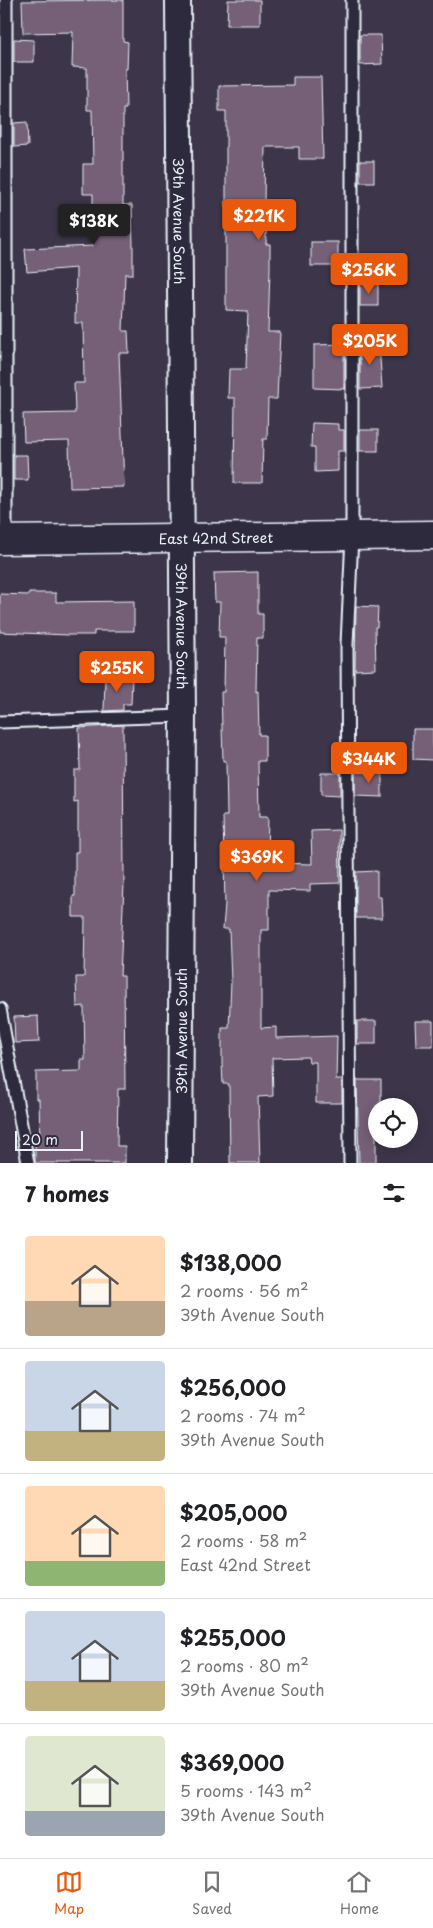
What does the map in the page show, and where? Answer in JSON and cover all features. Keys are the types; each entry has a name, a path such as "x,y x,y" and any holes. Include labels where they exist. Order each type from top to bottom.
{"street":[{"name":"39th Avenue South","path":"178,0 182,716 180,1163"},
{"name":"East 42nd Street","path":"3,540 433,535"}],"lane":[{"path":"3,540 6,0"},
{"path":"350,1163 347,644 352,536 352,0"},
{"path":"0,722 182,716"},
{"path":"0,1009 28,1163"}],"building":[{"path":"123,0 123,41 128,42 127,69 125,69 126,109 123,109 123,205 132,205 133,246 133,274 125,274 123,331 128,331 129,353 119,353 124,487 70,488 69,441 24,442 23,414 75,413 74,383 84,383 83,323 75,323 76,268 27,272 25,249 93,246 93,194 83,194 83,164 93,164 92,110 87,110 87,68 72,67 73,32 23,33 22,1"},
{"path":"228,0 260,0 260,25 227,25"},
{"path":"360,35 381,35 382,64 360,65"},
{"path":"14,39 34,40 34,62 14,62"},
{"path":"293,77 321,77 323,159 299,159 299,147 265,147 264,202 267,202 266,244 270,244 268,332 280,332 277,399 268,399 267,439 263,439 262,483 234,483 235,398 228,398 229,369 246,369 248,311 226,310 226,111 219,111 219,86 293,85"},
{"path":"27,122 28,146 14,147 14,123"},
{"path":"360,161 374,161 374,182 360,182"},
{"path":"311,242 338,242 338,266 311,266"},
{"path":"360,284 378,284 378,306 360,306"},
{"path":"360,343 379,343 382,388 360,389"},
{"path":"344,344 344,389 314,388 314,345"},
{"path":"312,423 338,424 338,430 344,430 344,451 338,451 338,471 315,472 315,447 311,447"},
{"path":"360,430 378,430 378,451 360,451"},
{"path":"14,455 27,455 28,480 14,480"},
{"path":"258,572 258,614 263,614 263,638 257,638 256,692 258,691 259,735 265,735 265,761 258,761 259,817 268,817 267,857 273,857 273,863 312,864 311,831 339,830 340,883 310,884 310,891 269,890 269,930 261,930 261,1028 276,1027 276,1038 337,1036 336,1080 342,1080 342,1103 316,1103 316,1062 309,1062 308,1057 272,1058 273,1096 258,1097 260,1163 230,1163 229,1084 223,1084 222,1064 222,1028 229,1028 231,982 229,929 223,929 225,904 223,816 227,816 226,761 223,761 221,692 224,692 225,637 219,637 220,602 215,602 214,573"},
{"path":"29,593 56,593 56,602 134,601 134,631 94,631 94,635 0,632 0,594 29,595"},
{"path":"356,606 378,607 377,627 375,627 376,669 355,670"},
{"path":"105,677 132,678 131,704 123,704 123,710 104,711"},
{"path":"123,725 124,884 120,976 124,976 125,1089 118,1089 117,1146 125,1146 125,1163 35,1163 35,1142 40,1142 39,1099 36,1099 36,1072 81,1071 81,1060 85,1060 84,1006 77,1007 76,977 84,977 85,917 73,917 75,852 78,852 78,801 74,802 74,770 80,770 79,728"},
{"path":"413,729 433,729 433,760 413,759"},
{"path":"355,772 382,772 382,797 355,796"},
{"path":"321,773 340,773 340,796 321,795"},
{"path":"377,871 377,897 381,897 382,918 356,918 356,872"},
{"path":"38,1016 39,1042 15,1043 14,1017"},
{"path":"357,1021 376,1021 376,1044 357,1044"},
{"path":"415,1021 433,1021 433,1046 416,1046"},
{"path":"357,1080 381,1080 381,1098 368,1098 368,1148 376,1148 376,1163 359,1163"}]}
